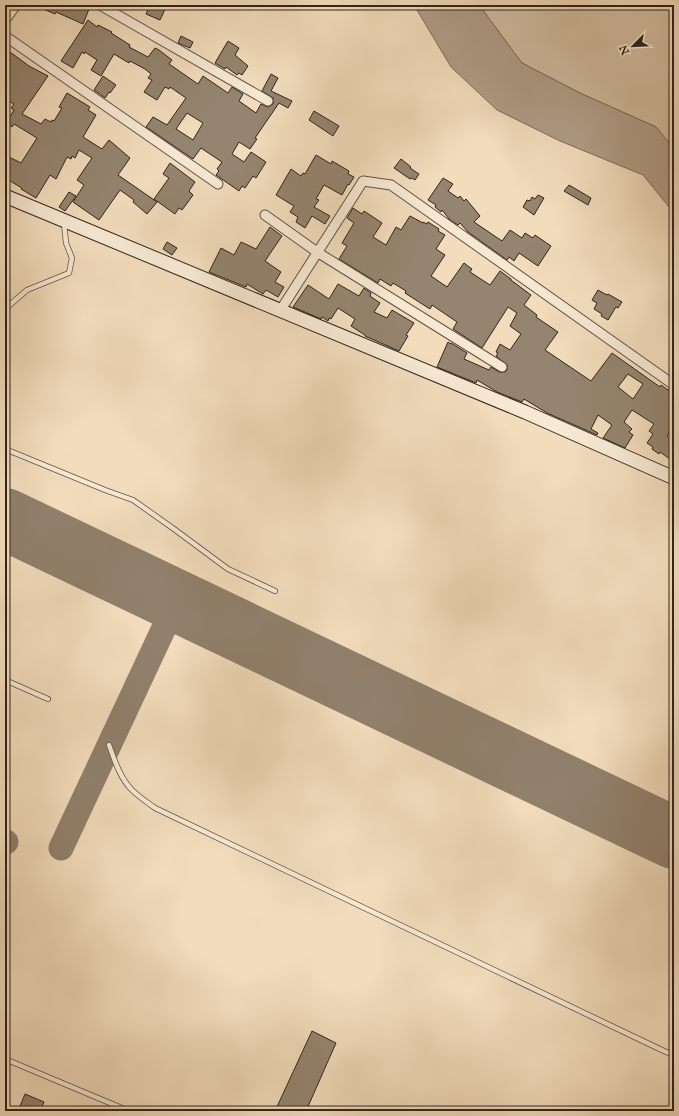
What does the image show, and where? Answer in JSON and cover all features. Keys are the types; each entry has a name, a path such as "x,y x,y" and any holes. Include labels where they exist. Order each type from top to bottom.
{"street":[{"path":"5,20 16,5"},
{"path":"100,5 268,101"},
{"path":"5,36 218,184"},
{"path":"280,311 363,181 391,185 674,385"},
{"path":"5,196 525,412 674,478"},
{"path":"265,215 317,252 502,367"}],"lane":[{"path":"5,309 26,290 69,273 72,258 66,243 64,221"},
{"path":"5,448 104,490 133,500 228,569 275,591"},
{"path":"5,680 48,699"},
{"path":"109,745 126,783 133,791 155,808 666,1052 674,1054"},
{"path":"5,1059 129,1111"}],"shaded area":[{"path":"414,5 479,5 522,63 580,93 656,127 674,149 674,213 643,175 560,141 497,110 451,67"},
{"path":"479,5 674,5 674,149 656,127 580,93 522,63"}],"building":[{"path":"34,5 80,5 89,9 83,24 56,12 55,14"},
{"path":"150,5 167,5 160,20 146,14"},
{"path":"88,20 97,27 98,25 112,32 111,33 130,45 129,47 148,57 155,48 159,50 172,60 169,64 198,84 203,76 228,93 232,87 243,94 239,101 256,113 261,104 268,107 273,104 273,98 262,91 271,74 278,78 271,91 292,101 288,108 279,103 255,138 257,139 250,149 239,142 232,154 244,162 251,152 266,162 256,178 253,176 245,188 242,186 239,191 216,175 219,171 217,169 222,162 201,148 193,159 146,127 153,117 167,125 186,98 170,87 169,89 165,87 157,100 144,92 152,80 148,78 151,74 145,69 130,61 129,63 114,54 101,76 91,70 97,60 85,52 84,54 82,52 73,68 61,61","holes":["187,113 203,123 193,140 176,129"]},
{"path":"181,36 193,42 190,48 178,43"},
{"path":"228,41 239,48 235,55 248,66 242,75 239,73 237,75 226,67 225,69 215,63"},
{"path":"5,50 29,66 48,76 22,114 41,124 45,119 51,122 52,120 54,121 62,108 59,107 67,93 90,107 88,110 96,115 83,137 102,149 109,140 130,158 118,175 157,202 147,214 133,202 134,200 120,190 99,220 73,202 84,185 77,180 92,158 79,150 75,158 72,156 71,159 67,157 56,179 50,175 36,198 5,178 5,155 21,163 37,138 14,124 12,127 6,123 14,110 11,108 14,104 5,99"},
{"path":"103,76 116,85 105,98 94,90"},
{"path":"314,111 339,126 333,136 309,120"},
{"path":"316,155 331,164 332,161 349,171 348,174 354,177 342,195 324,185 316,199 319,200 314,207 330,216 325,224 312,216 305,228 296,222 298,217 290,212 294,206 276,195 291,169 301,176 303,173 305,174"},
{"path":"401,159 419,174 415,180 412,178 410,179 394,168"},
{"path":"170,163 195,182 189,191 193,195 182,210 179,208 175,214 154,199 169,178 163,174"},
{"path":"443,178 453,184 448,191 458,198 460,196 464,201 466,199 480,216 474,222 502,241 510,230 522,238 525,233 533,238 535,235 551,246 538,266 519,253 514,261 509,257 507,260 468,232 460,223 458,225 450,220 442,210 441,212 435,207 436,205 428,200"},
{"path":"569,185 591,198 588,205 564,191"},
{"path":"69,192 76,196 65,211 59,207"},
{"path":"538,195 544,198 534,215 523,207 527,200 530,201 532,197 535,199"},
{"path":"353,208 362,214 364,211 382,223 373,237 386,245 396,227 401,230 410,216 423,223 427,224 428,222 445,235 436,249 445,255 431,276 447,287 464,263 472,269 470,272 490,285 500,271 531,295 524,305 537,315 536,317 558,332 545,350 591,381 612,353 660,387 661,385 668,390 674,391 674,425 667,436 674,441 674,462 660,452 659,454 647,443 653,434 649,431 654,424 632,410 624,422 632,429 629,432 633,435 625,448 603,438 612,425 598,415 591,429 598,433 597,435 547,413 524,399 522,402 497,392 477,380 476,383 437,367 448,342 467,353 464,359 489,370 491,367 499,372 505,372 507,370 507,365 496,356 498,353 496,352 500,344 510,350 521,334 510,326 517,313 508,307 482,348 453,329 457,322 432,305 430,309 405,293 406,291 393,283 391,286 380,279 378,283 339,259 347,246 342,243 354,223 347,218","holes":["628,374 643,384 633,399 618,387"]},
{"path":"270,227 282,236 265,261 281,272 275,282 284,287 278,297 266,290 263,294 247,284 246,287 209,272 221,248 234,255 241,242 256,249"},
{"path":"167,242 177,248 172,255 163,249"},
{"path":"338,284 359,296 364,288 371,293 370,296 380,303 374,312 387,318 392,310 414,323 406,335 408,336 399,351 365,336 351,326 355,319 338,308 328,321 322,317 321,319 293,307 308,285 329,299"},
{"path":"598,290 622,302 618,308 616,307 608,320 594,309 597,303 592,300"},
{"path":"312,1031 336,1043 306,1111 275,1111"},
{"path":"25,1094 44,1102 40,1111 18,1111"}],"taxiway":[{"path":"61,848 177,600"}],"runway":[{"path":"5,519 674,838"}]}
